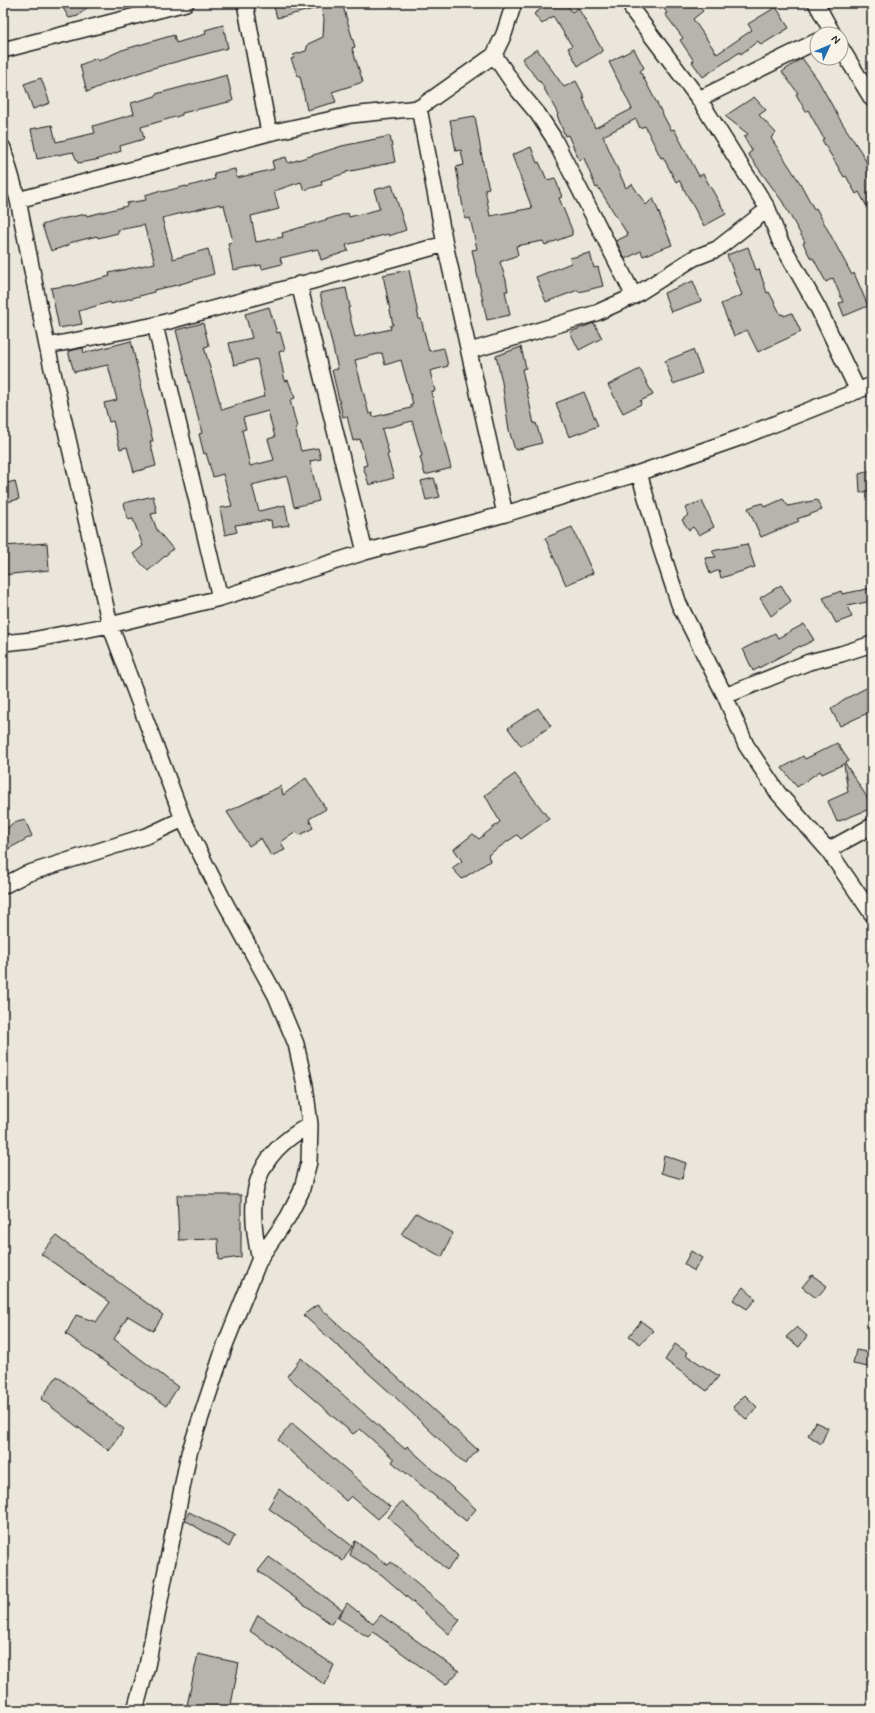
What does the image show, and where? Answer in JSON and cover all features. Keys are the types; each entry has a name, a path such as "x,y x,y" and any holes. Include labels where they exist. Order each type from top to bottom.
{"street":[{"path":"3,50 186,3"},
{"path":"245,3 269,133"},
{"path":"18,200 269,133 351,115 419,108 494,55 504,34 514,3"},
{"path":"631,3 633,11 699,99 768,209 779,239 818,308 858,391"},
{"path":"816,3 828,26"},
{"path":"699,99 809,45"},
{"path":"494,55 517,89 538,114 553,137 634,296"},
{"path":"849,61 872,99"},
{"path":"419,108 445,244 505,514"},
{"path":"3,148 8,185 18,200 47,346 110,625 184,819 222,897 276,996 296,1044 305,1086 310,1125 309,1162 302,1192 288,1217 260,1260 225,1345 190,1453 147,1666 135,1710"},
{"path":"470,351 596,313 634,296 694,258 717,249 768,209"},
{"path":"47,346 155,325 445,244"},
{"path":"299,284 365,552"},
{"path":"155,325 220,598"},
{"path":"3,643 32,640 110,625 220,598 365,552 505,514 639,474 739,438 872,385"},
{"path":"639,474 660,546 680,604 725,696 746,745 778,793 828,850 872,914"},
{"path":"725,696 809,662 872,644"},
{"path":"3,886 26,874 149,835 184,819"},
{"path":"828,850 872,826"},
{"path":"260,1260 256,1243 252,1207 257,1181 269,1158 284,1141 292,1134 310,1125"}],"building":[{"path":"60,3 92,3 78,16 69,18"},
{"path":"273,3 317,3 318,8 277,18"},
{"path":"320,3 342,3 355,47 352,48 363,82 332,92 336,102 307,110 300,76 298,76 291,59 294,58 293,55 306,51 308,44 323,37 324,19"},
{"path":"545,3 572,3 568,6 572,12 578,8 603,51 578,66 568,48 572,46 553,16 542,24 534,14 546,5"},
{"path":"660,3 696,3 703,11 693,19 717,54 752,30 748,24 776,7 789,28 761,45 758,41 741,54 740,52 703,77 692,62 694,61 680,40 683,38 665,14 667,13"},
{"path":"223,25 228,48 153,68 112,81 87,92 80,65 97,58 98,61 122,50 174,35 176,43 206,34 205,30"},
{"path":"537,49 564,87 576,81 585,98 583,98 595,128 632,109 609,62 634,49 644,68 640,71 671,130 674,129 699,176 703,174 726,214 704,226 679,180 676,182 663,157 661,158 645,126 640,128 636,119 603,136 626,188 632,184 646,205 653,198 672,245 643,256 641,251 625,259 616,241 628,235 598,187 596,188 584,158 579,160 568,135 565,136 557,115 558,114 540,81 539,82 522,59"},
{"path":"802,58 818,80 872,173 872,216 859,192 856,194 846,176 844,177 822,140 824,139 808,110 806,112 796,94 798,93 782,72"},
{"path":"227,75 233,101 182,113 182,115 141,127 144,139 120,146 121,151 96,160 78,163 73,152 37,159 31,129 52,125 56,142 95,133 93,126 134,114 131,103 156,96 156,94"},
{"path":"41,78 50,103 33,109 24,84"},
{"path":"754,97 766,110 759,115 776,133 771,138 800,183 814,209 816,208 852,275 854,273 868,306 844,316 839,303 843,302 833,278 826,282 813,258 811,259 803,243 805,242 782,201 748,154 752,151 744,137 748,134 725,116"},
{"path":"475,116 484,169 489,188 485,189 490,216 532,208 512,155 531,147 537,163 539,162 547,180 555,178 562,197 559,198 572,230 572,235 545,245 543,241 516,246 518,255 500,262 506,280 508,291 505,291 510,315 487,320 472,250 477,249 470,218 465,219 456,167 464,165 461,150 456,151 450,120"},
{"path":"390,136 395,162 346,172 321,181 322,185 304,190 301,182 274,191 279,209 251,216 256,242 283,237 282,233 348,213 349,217 380,209 374,190 392,185 406,230 389,236 388,234 346,245 348,251 321,260 318,249 280,258 282,264 262,269 261,265 233,270 228,243 233,242 224,205 220,206 220,204 162,218 173,259 208,249 214,274 154,290 154,292 111,304 110,302 79,311 82,324 59,328 51,288 72,286 110,276 109,273 155,263 144,225 118,230 118,233 98,238 97,236 69,243 69,245 51,251 42,225 61,219 86,214 87,216 127,206 127,203 146,200 145,195 161,190 162,192 215,179 214,173 235,169 237,178 274,169 272,161 286,157 288,163 342,146"},
{"path":"748,247 756,270 759,269 767,293 769,292 781,315 783,314 784,316 792,313 801,332 758,352 747,330 734,336 721,304 742,295 727,255"},
{"path":"590,253 594,268 598,267 603,286 579,292 578,290 546,302 536,277 571,263 570,258"},
{"path":"409,270 419,319 421,319 429,351 444,348 448,366 430,371 435,391 431,392 451,468 425,475 420,457 422,456 412,421 382,429 389,454 387,455 394,478 369,485 363,466 367,465 360,439 353,441 347,416 343,417 332,370 338,369 320,293 346,288 350,307 348,308 355,337 391,329 390,326 393,325 383,275","holes":["382,353 385,365 401,360 413,404 411,405 411,408 373,417 372,413 369,414 355,360"]},
{"path":"693,281 701,301 671,312 664,293"},
{"path":"269,307 277,333 280,332 285,350 279,352 285,381 288,380 295,398 290,400 301,451 318,448 321,459 310,461 319,501 294,507 287,476 252,485 259,511 285,505 289,525 272,528 271,520 235,525 237,532 225,535 220,508 232,506 223,474 213,477 206,453 204,454 199,434 202,433 176,330 203,323 209,346 204,347 222,410 265,396 257,359 234,365 229,343 252,338 245,314","holes":["268,411 275,437 268,439 274,460 250,466 242,430 246,429 243,418"]},
{"path":"594,323 602,338 579,350 570,332"},
{"path":"131,341 153,441 150,441 156,466 134,472 127,447 120,449 113,421 109,422 104,403 117,400 108,365 74,372 68,351 83,348 84,353"},
{"path":"521,347 526,368 522,369 534,424 536,423 542,443 515,450 509,430 502,382 496,356"},
{"path":"693,350 702,373 673,384 665,361"},
{"path":"640,369 653,395 640,401 641,404 623,413 608,385"},
{"path":"584,392 598,426 569,437 556,403"},
{"path":"872,470 872,490 860,493 859,474"},
{"path":"434,478 440,497 426,500 421,481"},
{"path":"15,481 19,499 3,503 3,484"},
{"path":"153,496 157,513 151,514 157,530 173,549 148,571 133,554 143,546 133,519 128,520 124,503"},
{"path":"783,499 788,506 817,500 822,510 797,519 799,521 761,537 748,508 762,503 765,507"},
{"path":"702,501 714,527 699,535 693,527 689,530 682,520 688,515 685,508"},
{"path":"572,527 593,573 566,585 545,538"},
{"path":"47,543 49,570 3,575 3,546"},
{"path":"747,544 755,567 721,578 719,570 710,574 705,558 716,557 712,551"},
{"path":"781,585 791,601 771,616 760,598"},
{"path":"872,588 872,601 847,606 852,617 836,623 823,598 841,591 842,594"},
{"path":"804,624 814,640 753,671 743,649 775,633 778,638"},
{"path":"872,685 872,711 840,726 831,709 843,700"},
{"path":"538,708 551,726 521,746 508,728"},
{"path":"837,743 849,761 845,763 872,805 872,808 837,822 828,801 848,792 844,764 822,774 820,771 797,787 782,768 803,756 805,759"},
{"path":"515,774 549,819 521,839 517,835 488,855 490,861 462,879 452,868 462,861 454,849 473,834 479,839 500,822 485,795"},
{"path":"306,778 326,809 309,819 313,828 300,835 296,832 281,842 285,850 271,856 261,838 249,846 227,812 281,786 283,795"},
{"path":"25,820 32,836 8,849 3,841 3,832 13,823"},
{"path":"664,1155 686,1163 682,1179 661,1173"},
{"path":"177,1195 241,1195 241,1257 219,1260 218,1239 179,1240"},
{"path":"416,1213 453,1233 442,1257 401,1234"},
{"path":"56,1236 163,1315 153,1331 128,1316 114,1339 178,1387 166,1406 66,1334 76,1315 96,1322 110,1302 41,1254"},
{"path":"691,1251 702,1258 694,1271 684,1264"},
{"path":"812,1275 827,1286 816,1298 802,1287"},
{"path":"743,1287 756,1299 747,1309 733,1300"},
{"path":"317,1305 478,1450 465,1464 394,1396 303,1315"},
{"path":"641,1321 654,1331 640,1344 629,1336"},
{"path":"797,1327 807,1336 799,1347 786,1337"},
{"path":"675,1344 688,1353 686,1355 719,1376 707,1391 665,1360"},
{"path":"856,1350 872,1353 868,1367 853,1364"},
{"path":"301,1358 405,1449 407,1446 476,1509 466,1521 392,1462 394,1459 360,1429 353,1434 287,1376"},
{"path":"57,1376 124,1429 109,1451 41,1399"},
{"path":"745,1395 757,1407 747,1420 733,1407"},
{"path":"815,1422 828,1428 821,1444 808,1435"},
{"path":"292,1423 390,1507 378,1519 351,1496 346,1501 278,1440"},
{"path":"279,1489 352,1546 343,1561 268,1508"},
{"path":"402,1501 458,1556 447,1570 388,1517"},
{"path":"189,1512 235,1535 229,1547 185,1520"},
{"path":"355,1541 388,1565 391,1562 460,1620 449,1634 382,1575 350,1555"},
{"path":"269,1557 343,1610 331,1624 258,1571"},
{"path":"347,1603 373,1624 381,1615 459,1671 446,1685 373,1632 368,1637 338,1618"},
{"path":"258,1615 334,1665 325,1685 250,1631"},
{"path":"198,1654 239,1663 230,1710 186,1710"}]}
